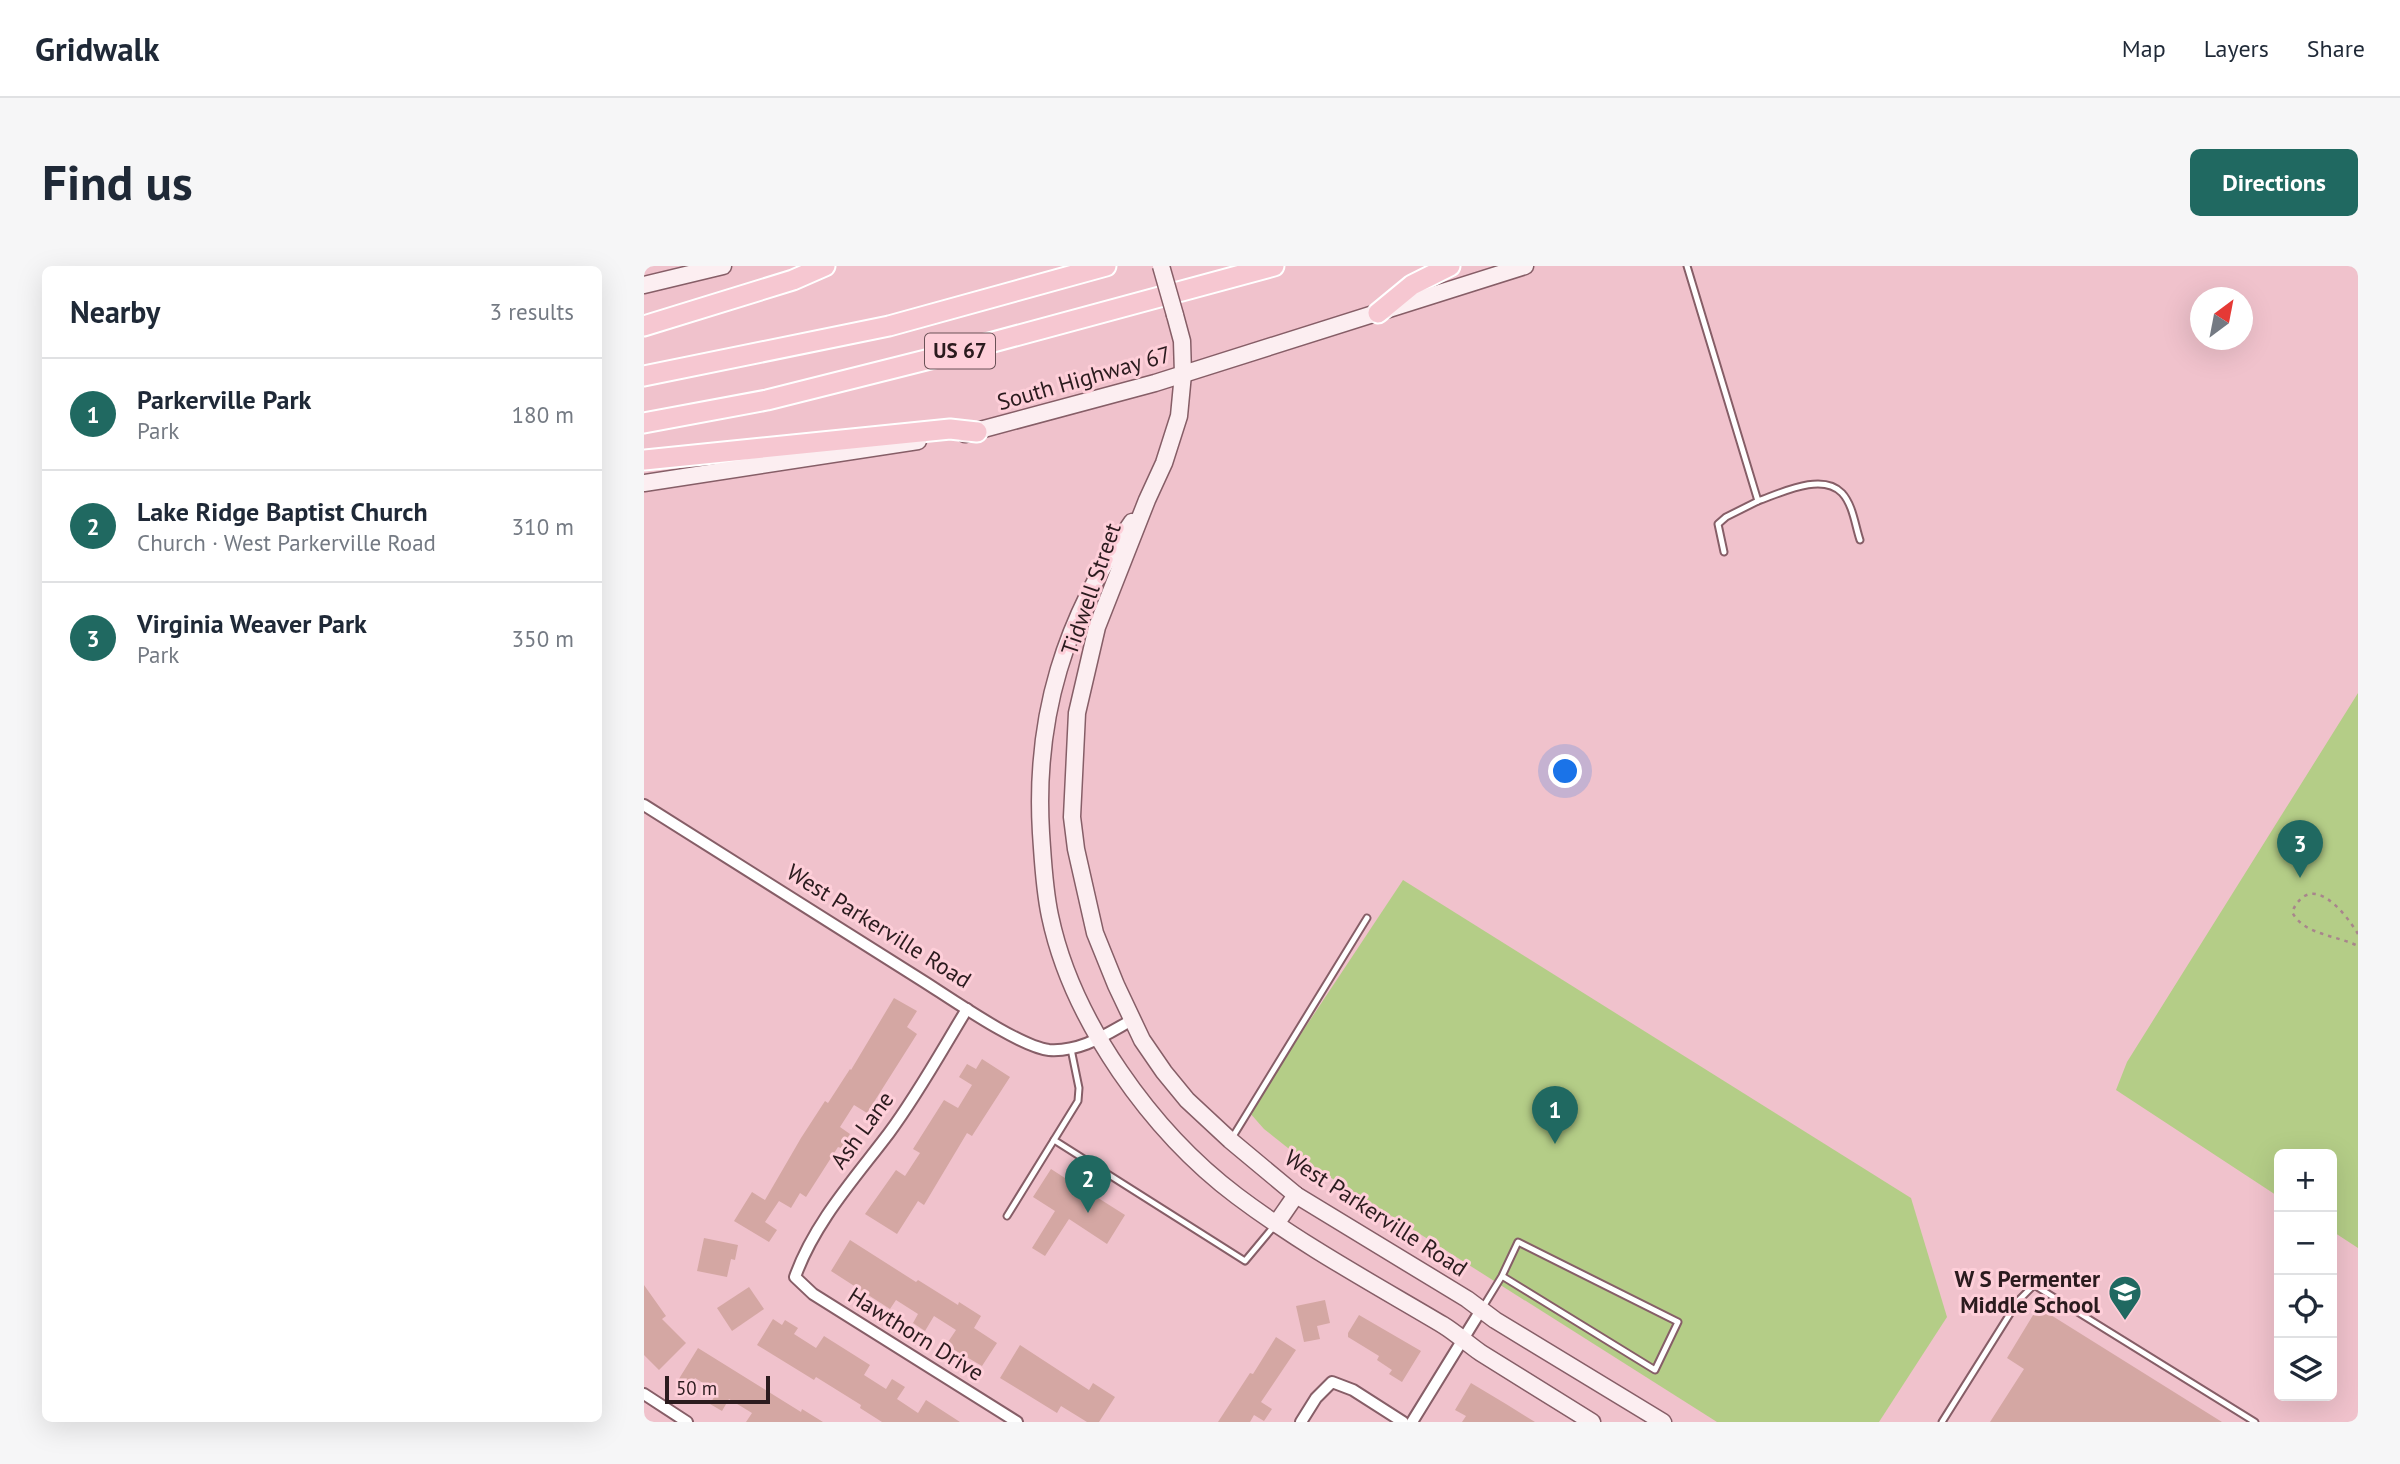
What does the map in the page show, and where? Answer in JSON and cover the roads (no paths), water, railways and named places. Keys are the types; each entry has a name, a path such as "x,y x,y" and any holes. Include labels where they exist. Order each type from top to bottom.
{"highway":[{"path":"644,326 793,280 825,266"},
{"name":"US 67","path":"644,376 889,326 1105,266"},
{"name":"US 67","path":"644,424 766,400 921,362 1274,266"},
{"path":"1378,313 1412,285 1450,266"},
{"path":"644,460 950,429 977,432"}],"main road":[{"path":"644,285 673,272 723,266"},
{"name":"Tidwell Street","path":"1132,1020 1095,933 1082,881 1072,817 1073,757 1077,713 1097,627 1164,463 1179,416 1183,374 1182,341 1161,266"},
{"name":"South Highway 67","path":"644,483 977,432 1183,374 1525,266"},
{"name":"Tidwell Street","path":"1100,1037 1065,966 1050,917 1044,877 1040,807 1041,765 1054,681 1075,621 1095,579 1147,500"},
{"name":"West Parkerville Road","path":"1132,1020 1142,1040 1187,1100 1296,1195 1417,1267 1481,1310 1663,1422"},
{"path":"1100,1037 1139,1098 1167,1132 1225,1186 1276,1224 1592,1422"},
{"path":"1276,1224 1296,1195"}],"street":[{"name":"West Parkerville Road","path":"644,805 967,1009 1023,1041 1046,1049 1071,1049 1083,1046 1132,1020"},
{"name":"Ash Lane","path":"795,1277 802,1257 845,1189 891,1131 967,1009"},
{"name":"Hawthorn Drive","path":"795,1277 813,1294 1017,1422"},
{"path":"1412,1422 1481,1310"},
{"path":"1301,1422 1316,1398 1332,1382 1353,1390 1403,1422"},
{"path":"644,1394 683,1421"}],"lane":[{"path":"1687,266 1758,502"},
{"path":"1724,552 1718,524 1726,517 1797,488 1822,483 1843,494 1860,540"},
{"path":"1230,1140 1367,918"},
{"path":"1007,1216 1078,1101 1079,1088 1071,1049"},
{"path":"1054,1140 1245,1261 1276,1224"},
{"path":"1481,1310 1502,1276 1518,1242 1678,1322 1655,1370 1502,1276"},
{"path":"1942,1422 2018,1301 2034,1285 2255,1422"}],"place":[{"name":"Virginia Weaver Park","path":"2300,878"},
{"name":"Parkerville Park","path":"1555,1144"},
{"name":"Lake Ridge Baptist Church","path":"1088,1213"},
{"name":"W S Permenter Middle School","path":"2125,1322"}]}
